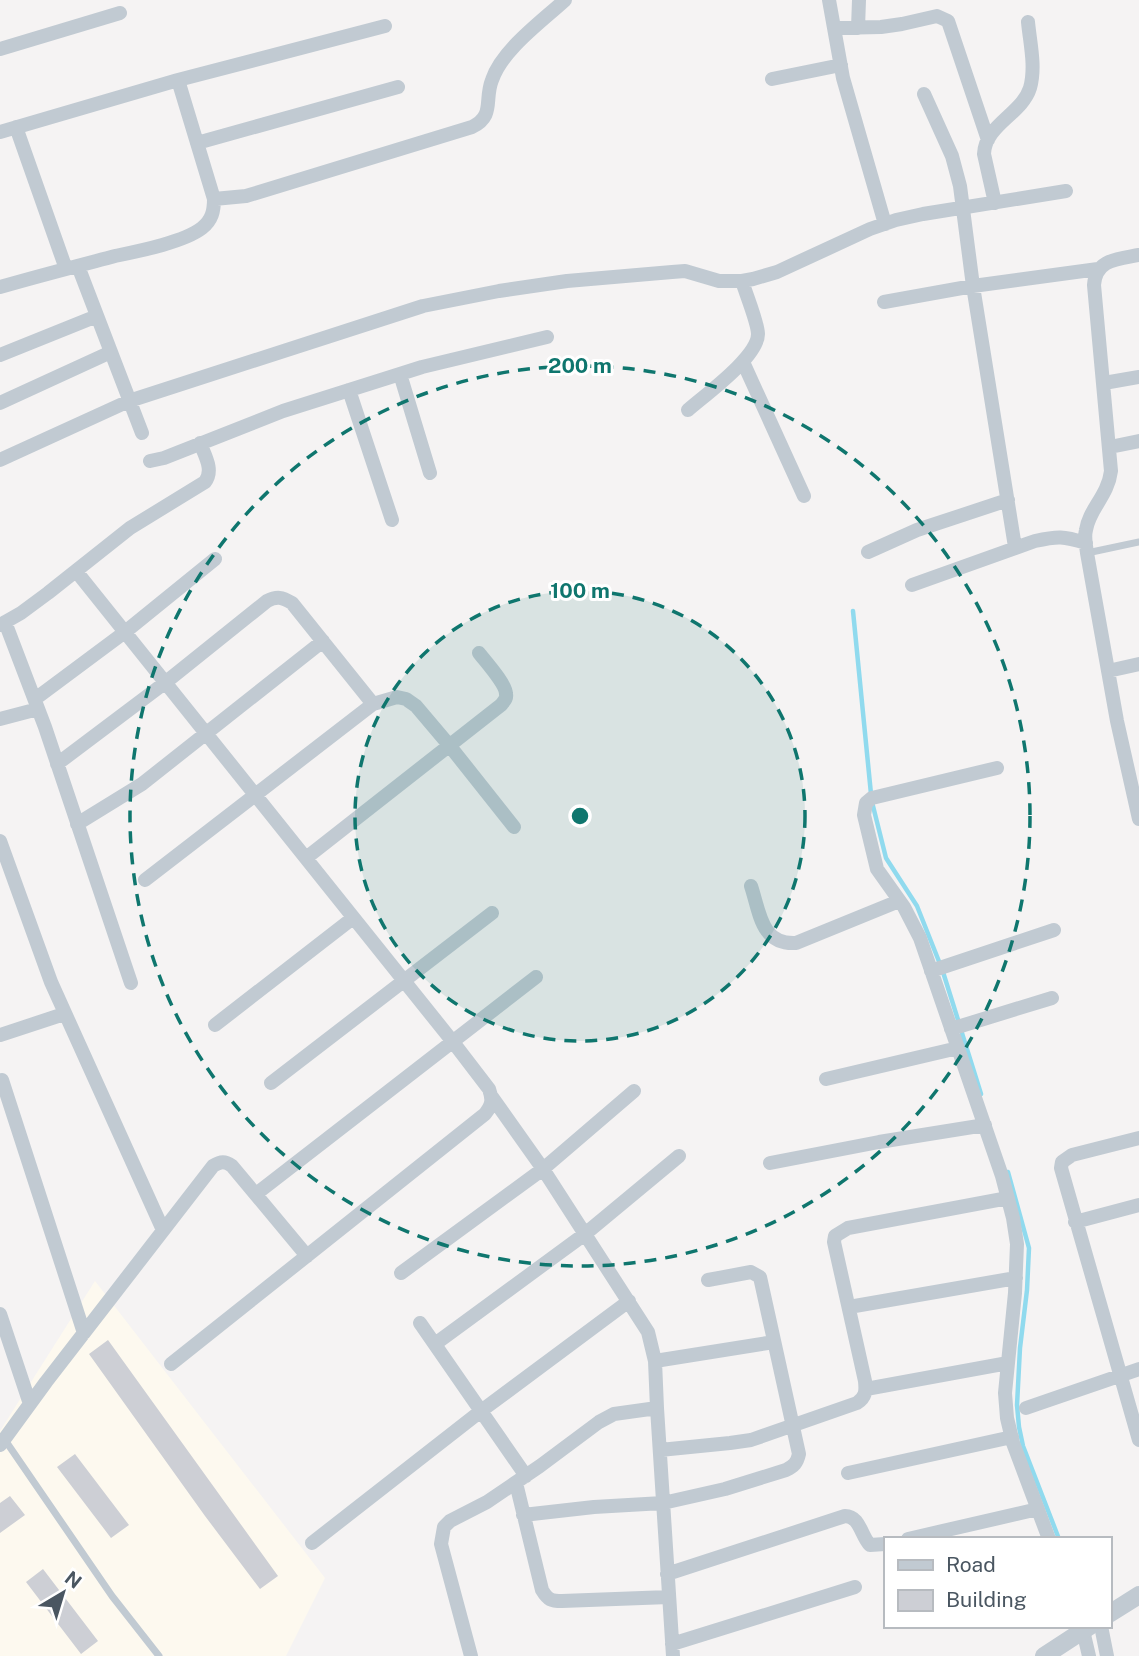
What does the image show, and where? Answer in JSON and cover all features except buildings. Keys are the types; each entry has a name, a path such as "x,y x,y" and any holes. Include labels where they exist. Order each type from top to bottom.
{"street":[{"path":"214,199 246,196 481,123 486,117 492,80 498,68 521,40 565,0"},
{"path":"829,0 841,65 885,225"},
{"path":"858,28 859,0"},
{"path":"0,49 120,13"},
{"path":"834,28 902,24 937,16 947,21 988,140"},
{"path":"995,203 984,154 985,146 1030,90 1033,64 1028,22"},
{"path":"0,132 178,80 385,26"},
{"path":"772,79 841,65"},
{"path":"0,287 156,246 194,233 205,226 212,217 214,199 178,80"},
{"path":"197,143 398,87"},
{"path":"924,94 951,156 960,186 1015,547"},
{"path":"16,127 72,267 97,316 142,433"},
{"path":"0,460 129,401 424,306 466,296 567,281 685,271 719,281 742,281 777,272 870,229 923,214 1066,191"},
{"path":"884,302 974,286 1098,270 1113,260 1139,255"},
{"path":"1098,270 1094,285 1111,471 1110,482 1087,525 1086,548 1139,819"},
{"path":"688,410 743,362 755,346 758,335 742,281"},
{"path":"0,355 97,316"},
{"path":"150,461 164,458 283,411 422,367 547,337"},
{"path":"0,403 111,352"},
{"path":"743,362 804,496"},
{"path":"400,374 430,473"},
{"path":"1104,383 1139,377"},
{"path":"349,390 392,520"},
{"path":"1110,447 1139,441"},
{"path":"131,983 36,704 2,623 21,613 130,528 205,482 209,474 208,465 200,443"},
{"path":"868,552 917,530 1008,500"},
{"path":"912,585 1015,547 1055,537 1064,537 1086,548"},
{"path":"0,719 36,704 215,559"},
{"path":"76,571 489,1089 648,1332 656,1361 672,1650 855,1587"},
{"path":"57,764 275,597 282,597 292,603 373,704"},
{"path":"77,824 142,784 323,641"},
{"path":"306,858 501,705 507,693 479,653"},
{"path":"1108,671 1139,664"},
{"path":"145,880 373,704 397,697 416,706 514,827"},
{"path":"1123,748 1139,744"},
{"path":"997,768 872,799 866,803 864,815 873,859 920,938 1008,1198 1017,1244 1005,1393 1007,1418 1048,1537"},
{"path":"0,841 64,1014 163,1230"},
{"path":"751,886 764,928 769,936 786,943 796,943 900,901"},
{"path":"271,1083 492,913"},
{"path":"215,1025 353,918"},
{"path":"931,971 1054,930"},
{"path":"256,1195 536,977"},
{"path":"951,1029 1052,998"},
{"path":"0,1035 64,1014"},
{"path":"826,1079 958,1048"},
{"path":"2,1080 84,1333"},
{"path":"401,1273 543,1169 634,1091"},
{"path":"171,1364 485,1114 491,1107 492,1097"},
{"path":"770,1163 985,1125"},
{"path":"1139,1138 1072,1154 1062,1162 1061,1173 1139,1440"},
{"path":"435,1344 586,1234 679,1156"},
{"path":"2,1442 163,1230 213,1166 220,1161 232,1166 307,1256"},
{"path":"660,1450 751,1440 863,1399 866,1389 834,1242 835,1236 848,1228 1008,1198"},
{"path":"1075,1222 1139,1205"},
{"path":"523,1515 663,1503 725,1489 786,1470 797,1461 799,1454 760,1277 751,1272 708,1280"},
{"path":"849,1307 1016,1278"},
{"path":"312,1544 481,1411 629,1301"},
{"path":"0,1314 30,1404"},
{"path":"421,1323 481,1411 521,1479 523,1515 542,1590 547,1598 551,1601 669,1597"},
{"path":"656,1361 774,1342"},
{"path":"866,1389 1008,1363"},
{"path":"1026,1408 1139,1369"},
{"path":"471,1656 441,1544 444,1527 521,1479 599,1422 614,1414 657,1408"},
{"path":"848,1473 1012,1437"},
{"path":"917,1537 1038,1509"},
{"path":"667,1574 845,1516 855,1519 865,1541 870,1545 884,1544"},
{"path":"1111,1613 1139,1595"},
{"path":"1044,1656 1087,1628"},
{"path":"1089,1628 1089,1656"},
{"path":"1090,1628 1107,1656"}],"lane":[{"path":"1086,548 1139,542"},
{"path":"2,1442 112,1596 159,1656"}],"shaded area":[{"path":"95,1281 325,1578 286,1656 0,1656 0,1431"}],"waterway":[{"path":"853,611 871,794"},
{"path":"872,802 886,858 917,906 940,964"},
{"path":"943,972 959,1023"},
{"path":"961,1030 981,1094"},
{"path":"1008,1172 1029,1248 1020,1348 1017,1405 1019,1427 1023,1446 1058,1537"}]}
